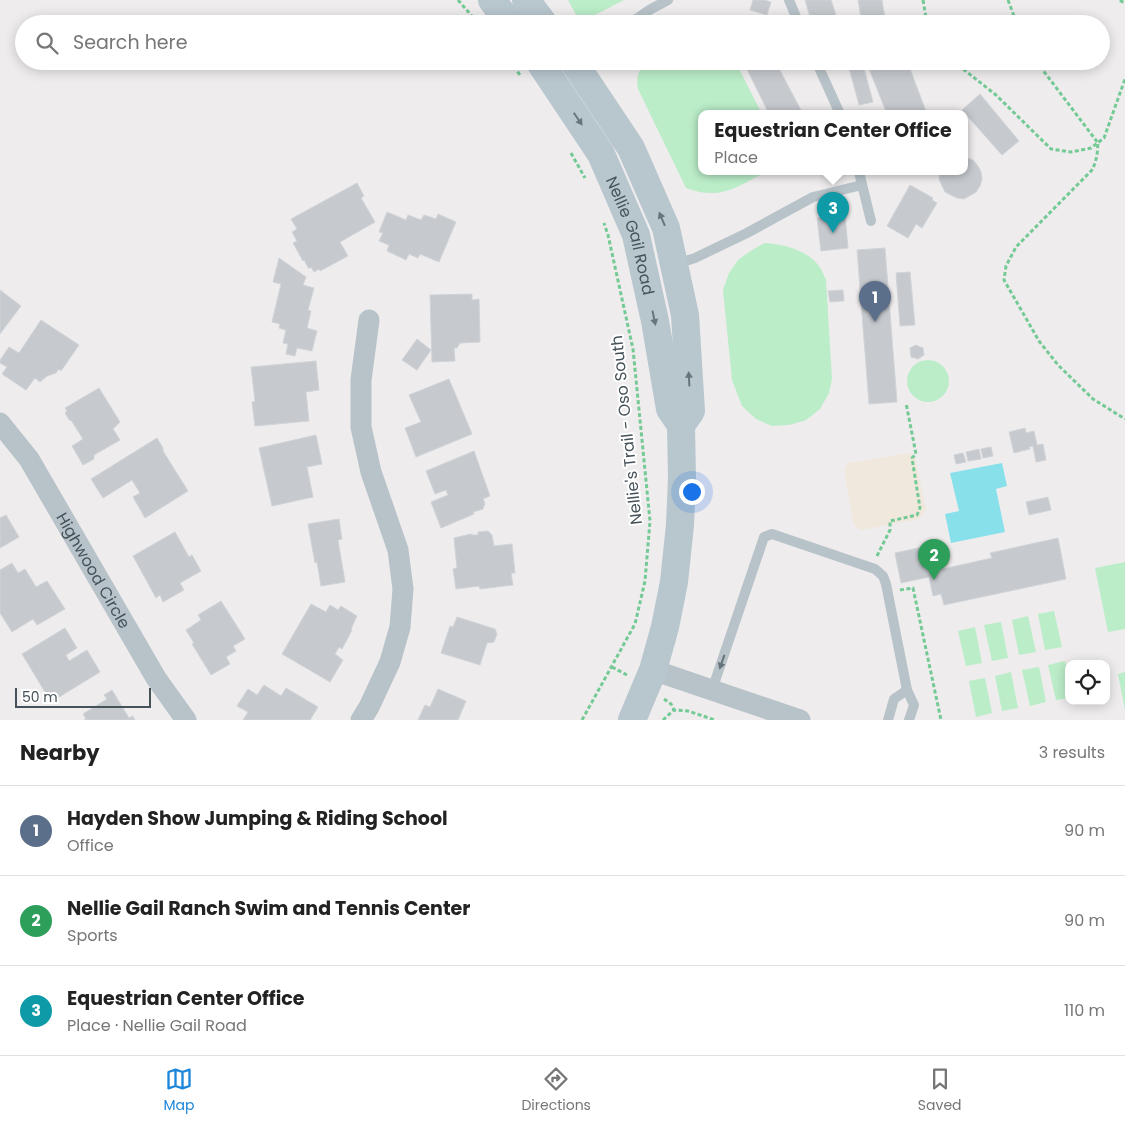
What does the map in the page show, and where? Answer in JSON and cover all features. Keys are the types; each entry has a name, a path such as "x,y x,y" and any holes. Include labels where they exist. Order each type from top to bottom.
{"street":[{"path":"492,0 503,15"},
{"path":"526,0 537,15"},
{"name":"Nellie Gail Road","path":"559,70 601,154 636,235 655,322 670,409 681,424 682,478 680,525 674,582 665,627 642,674 632,720"},
{"name":"Nellie Gail Road","path":"560,70 631,148 666,228 685,315 691,411 681,424"},
{"path":"361,720 390,662 400,627 403,589 398,550 371,472 361,427 360,380 369,320"},
{"name":"Highwood Circle","path":"0,423 28,459 156,678 186,720"},
{"path":"642,674 712,690 800,720"}],"lane":[{"path":"640,15 650,8 668,0"},
{"path":"788,0 795,15"},
{"path":"820,70 838,110"},
{"path":"860,175 872,221"},
{"path":"674,264 695,258 747,233 813,197 862,185"},
{"path":"712,690 764,538 772,534 875,569 883,576 907,690 914,705 909,720"},
{"path":"888,720 894,699 907,690"}],"path":[{"path":"458,0 471,15"},
{"path":"923,0 926,15"},
{"path":"1008,0 1014,15"},
{"path":"1120,0 1125,4"},
{"path":"964,70 996,95 1051,149 1071,152 1091,148 1104,138 1125,79"},
{"path":"1043,70 1098,143 1097,156 1093,169 1016,247 1006,266 1004,280 1040,341 1058,365 1093,399 1125,419"},
{"path":"570,150 586,181"},
{"name":"Nellie's Trail - Oso South","path":"582,720 635,624 645,582 650,521 633,349 608,235 602,217"},
{"path":"881,558 876,557 890,530 890,521 917,516 920,508 912,458 916,454 906,403"},
{"path":"898,583 900,590 913,588 941,720"},
{"path":"612,667 642,674"},
{"path":"671,704 674,710"},
{"path":"663,720 674,710 688,711 715,720"}],"green space":[{"path":"568,0 624,0 595,15 576,15"},
{"path":"640,70 740,70 760,110 698,110 698,175 760,175 734,188 717,193 686,188 638,89 638,74"},
{"path":"765,243 787,246 808,256 819,266 826,280 832,379 829,393 820,409 806,420 789,425 772,426 756,419 742,406 732,380 723,290 729,273 738,260"},
{"path":"928,360 943,366 949,381 943,396 928,402 913,396 907,381 913,366"},
{"path":"1125,562 1125,629 1108,632 1095,568"},
{"path":"1054,611 1062,647 1045,650 1038,614"},
{"path":"1028,616 1036,652 1019,655 1012,620"},
{"path":"1001,622 1008,658 992,661 984,625"},
{"path":"975,627 982,663 966,666 958,631"},
{"path":"1065,661 1065,699 1056,700 1048,665"},
{"path":"1039,667 1046,702 1030,706 1022,670"},
{"path":"1011,672 1018,708 1002,711 995,676"},
{"path":"1125,672 1125,710 1118,674"},
{"path":"985,678 992,713 976,717 969,681"}],"sand":[{"path":"908,453 915,458 926,509 919,519 861,530 854,525 844,470 848,463"}],"water":[{"path":"1002,463 1007,486 996,489 1005,532 951,543 945,514 959,511 950,473"}],"building":[{"path":"753,0 771,2 767,15 750,10"},
{"path":"805,0 831,0 836,15 809,15"},
{"path":"858,0 882,0 884,15 860,15"},
{"path":"747,70 780,70 801,110 767,110"},
{"path":"850,70 864,70 873,102 859,105"},
{"path":"870,70 910,70 925,110 885,110"},
{"path":"980,94 1019,141 1002,155 968,117 968,110 962,110"},
{"path":"968,158 973,160 978,166 982,179 976,192 964,199 945,192 939,179 940,175 968,175"},
{"path":"357,183 364,196 361,198 375,222 340,242 348,256 320,271 319,269 314,272 303,261 293,243 297,241 292,232 297,229 291,219"},
{"path":"910,185 933,198 932,200 937,203 922,228 916,224 908,238 887,226"},
{"path":"387,212 406,220 408,215 421,220 424,215 436,219 438,214 456,222 439,262 420,254 418,258 409,254 406,260 387,251 389,245 379,241 383,233 379,232"},
{"path":"845,215 848,248 821,251 817,218"},
{"path":"885,248 897,402 869,404 857,250"},
{"path":"279,258 306,277 303,285 314,288 308,310 311,311 307,328 317,331 312,351 297,348 295,356 286,354 288,344 283,343 286,330 279,328 280,324 272,322 281,284 273,282"},
{"path":"910,272 915,325 900,326 896,273"},
{"path":"0,290 21,306 0,334"},
{"path":"843,290 844,301 830,302 828,291"},
{"path":"472,294 472,300 479,299 480,342 460,343 457,348 454,348 455,361 432,362 430,295"},
{"path":"41,320 79,345 61,371 59,369 56,373 47,376 40,382 35,378 26,390 2,374 7,367 0,363 0,360 9,347 19,353"},
{"path":"417,339 431,350 417,370 402,360"},
{"path":"916,345 923,348 924,355 918,359 911,357 910,348"},
{"path":"316,361 319,390 306,392 309,421 255,426 252,402 255,401 251,367"},
{"path":"449,379 472,434 416,457 405,428 421,422 409,395"},
{"path":"99,388 120,422 113,429 120,440 94,455 94,459 83,465 72,446 83,439 65,413 67,411 65,408"},
{"path":"1025,428 1026,433 1034,431 1037,445 1043,444 1046,460 1036,462 1033,446 1029,447 1030,449 1014,453 1009,432"},
{"path":"316,435 322,464 307,467 313,497 272,506 259,448"},
{"path":"157,438 188,491 145,518 133,497 140,493 132,480 103,498 91,479"},
{"path":"991,447 993,456 983,458 981,449"},
{"path":"979,449 981,459 968,461 966,452"},
{"path":"474,451 490,496 483,499 485,503 483,509 441,528 431,502 448,495 446,490 435,494 426,471"},
{"path":"963,453 966,462 956,464 954,455"},
{"path":"1048,497 1051,510 1029,515 1026,502"},
{"path":"6,515 19,537 0,548 0,518"},
{"path":"339,519 342,539 338,540 345,582 321,586 308,524"},
{"path":"488,531 492,535 494,546 512,544 515,573 511,573 513,585 480,589 479,586 456,589 453,569 457,568 454,538 471,534 478,535 478,532"},
{"path":"175,532 189,557 192,555 201,571 180,583 184,590 163,602 160,595 156,598 133,556"},
{"path":"1058,538 1066,579 944,605 941,594 933,596 929,577 901,583 895,553 932,545 938,570 992,558 990,553"},
{"path":"12,563 18,573 25,569 36,587 47,581 65,609 37,625 33,619 12,632 0,613 0,570"},
{"path":"221,601 245,639 233,646 236,651 226,657 230,664 211,675 192,644 194,643 186,630 201,620 198,615"},
{"path":"311,604 326,612 330,605 338,610 341,606 357,616 342,649 339,647 335,654 343,660 330,682 282,654"},
{"path":"457,617 495,629 497,634 494,642 487,643 480,665 441,653 450,626 453,627"},
{"path":"65,628 77,648 66,655 69,661 87,650 100,672 51,702 22,654"},
{"path":"264,685 281,696 286,688 318,707 310,720 243,720 248,712 237,706 248,689 257,695"},
{"path":"438,689 466,701 458,720 418,720 425,705 430,707"},
{"path":"112,690 129,718 133,716 135,720 84,720 86,719 83,714 107,699 104,695"}],"place":[{"name":"Equestrian Center Office","path":"833,233"},
{"name":"Hayden Show Jumping & Riding School","path":"875,322"},
{"name":"Nellie Gail Ranch Swim and Tennis Center","path":"934,580"}]}
